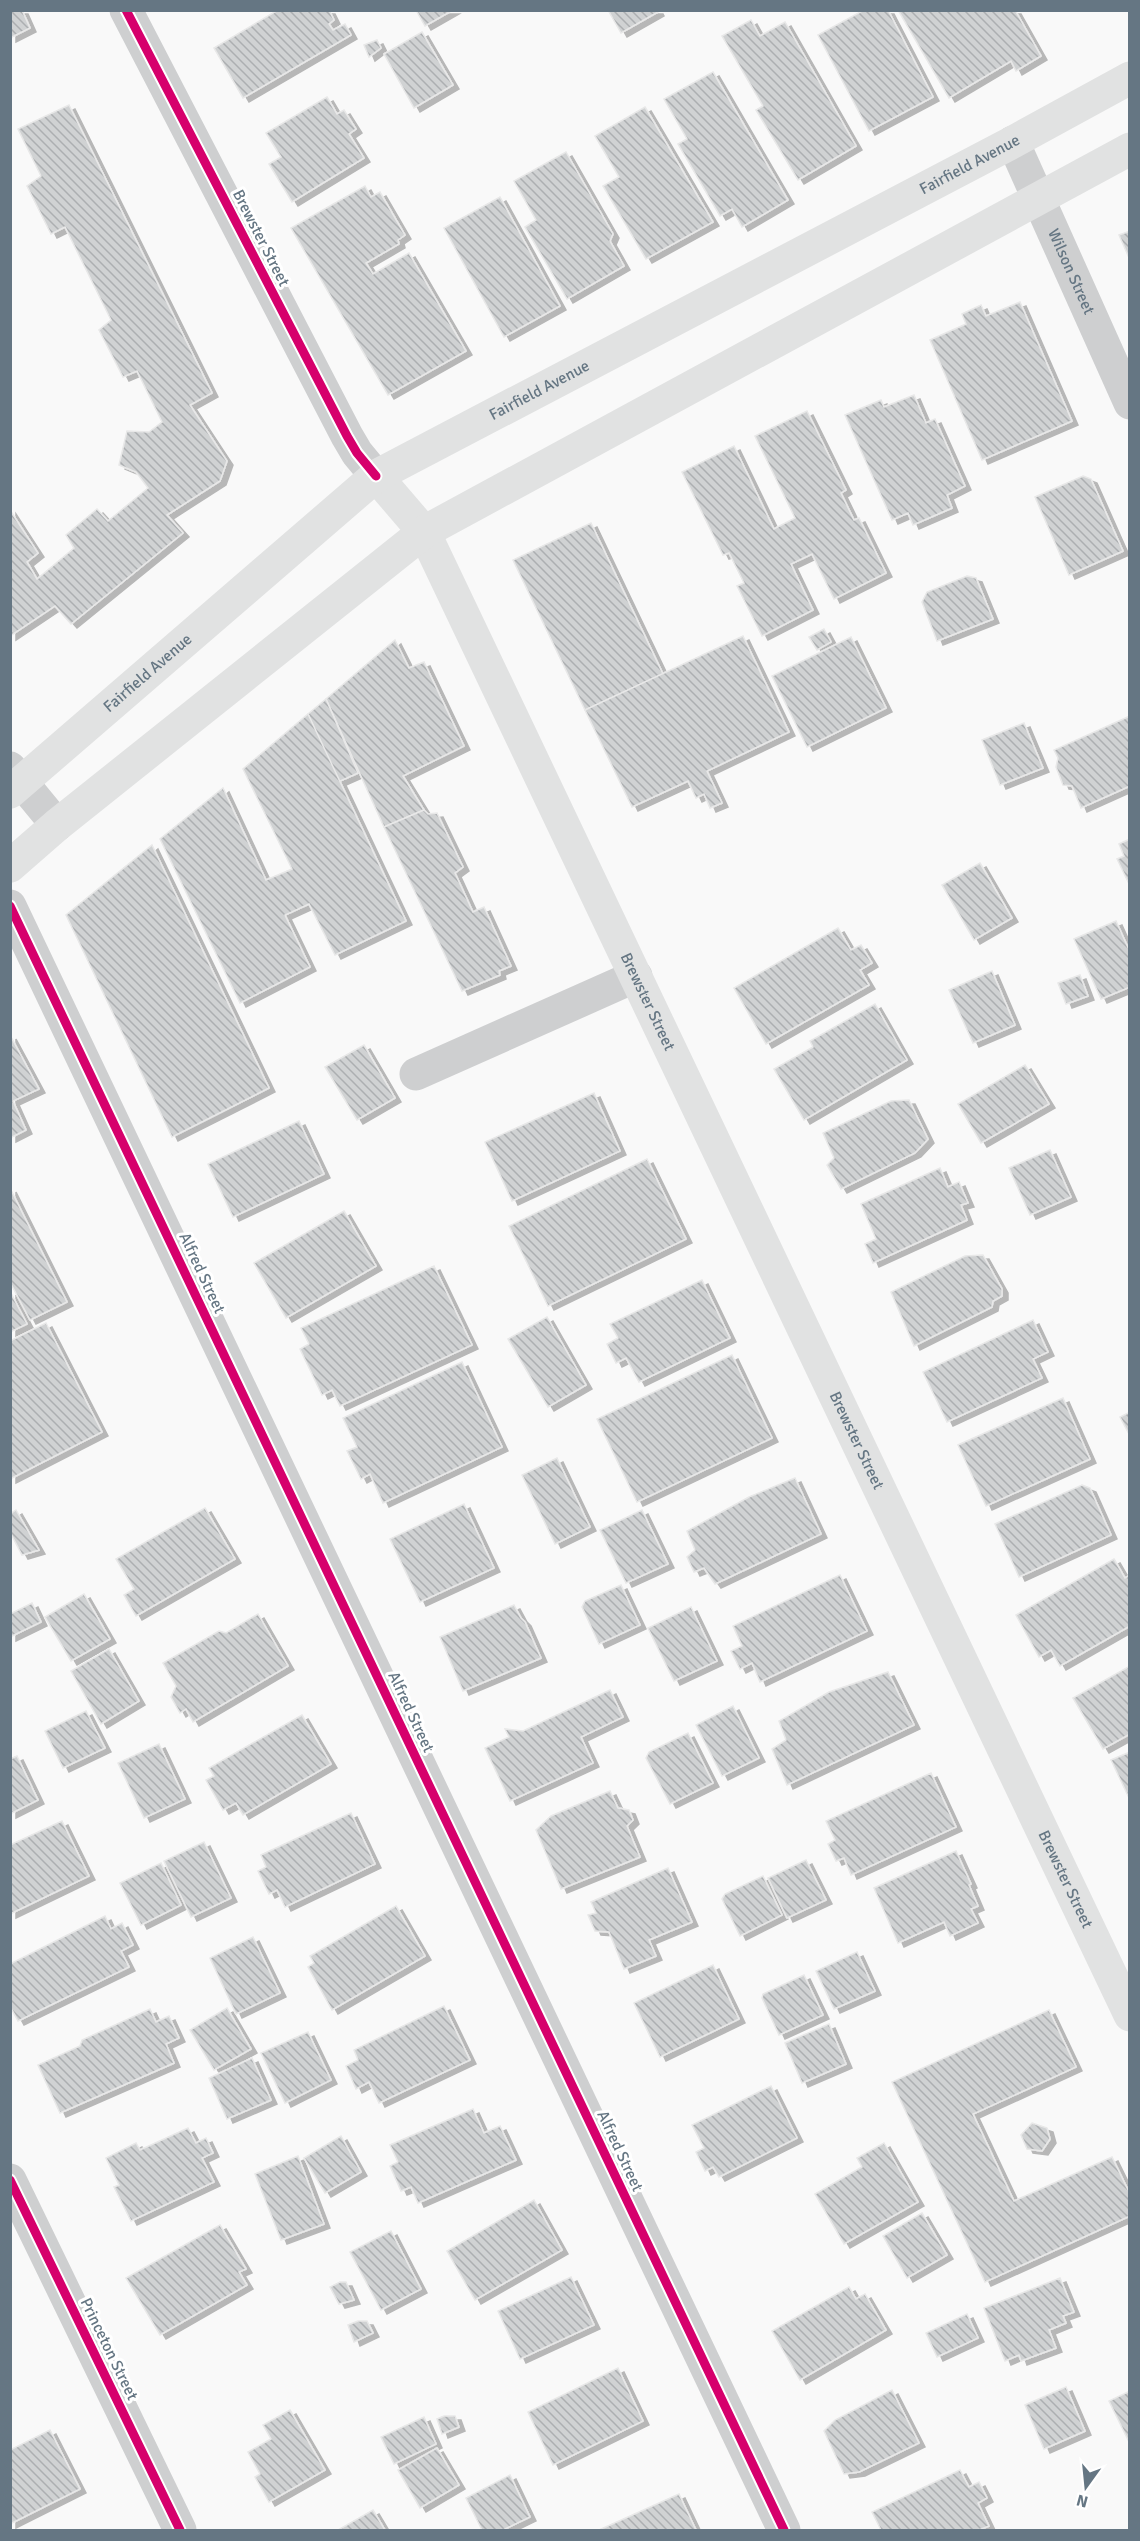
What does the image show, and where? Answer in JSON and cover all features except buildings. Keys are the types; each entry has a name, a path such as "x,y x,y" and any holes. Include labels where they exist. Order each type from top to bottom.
{"main road":[{"name":"Fairfield Avenue","path":"14,781 376,476 1013,142 1130,78"},
{"path":"10,866 57,825 424,532 1130,149"},
{"name":"Brewster Street","path":"376,476 424,532 1130,2015"}],"street":[{"name":"Brewster Street","path":"126,10 347,436 357,453 376,476"},
{"name":"Wilson Street","path":"1013,142 1130,403"},
{"path":"14,781 57,825"},
{"name":"Alfred Street","path":"10,906 784,2530"},
{"path":"416,1074 636,976"},
{"name":"Princeton Street","path":"10,2180 180,2530"}],"cycle path":[{"path":"126,10 347,436 357,453 376,476"},
{"path":"10,906 784,2530"},
{"path":"10,2180 180,2530"}]}
